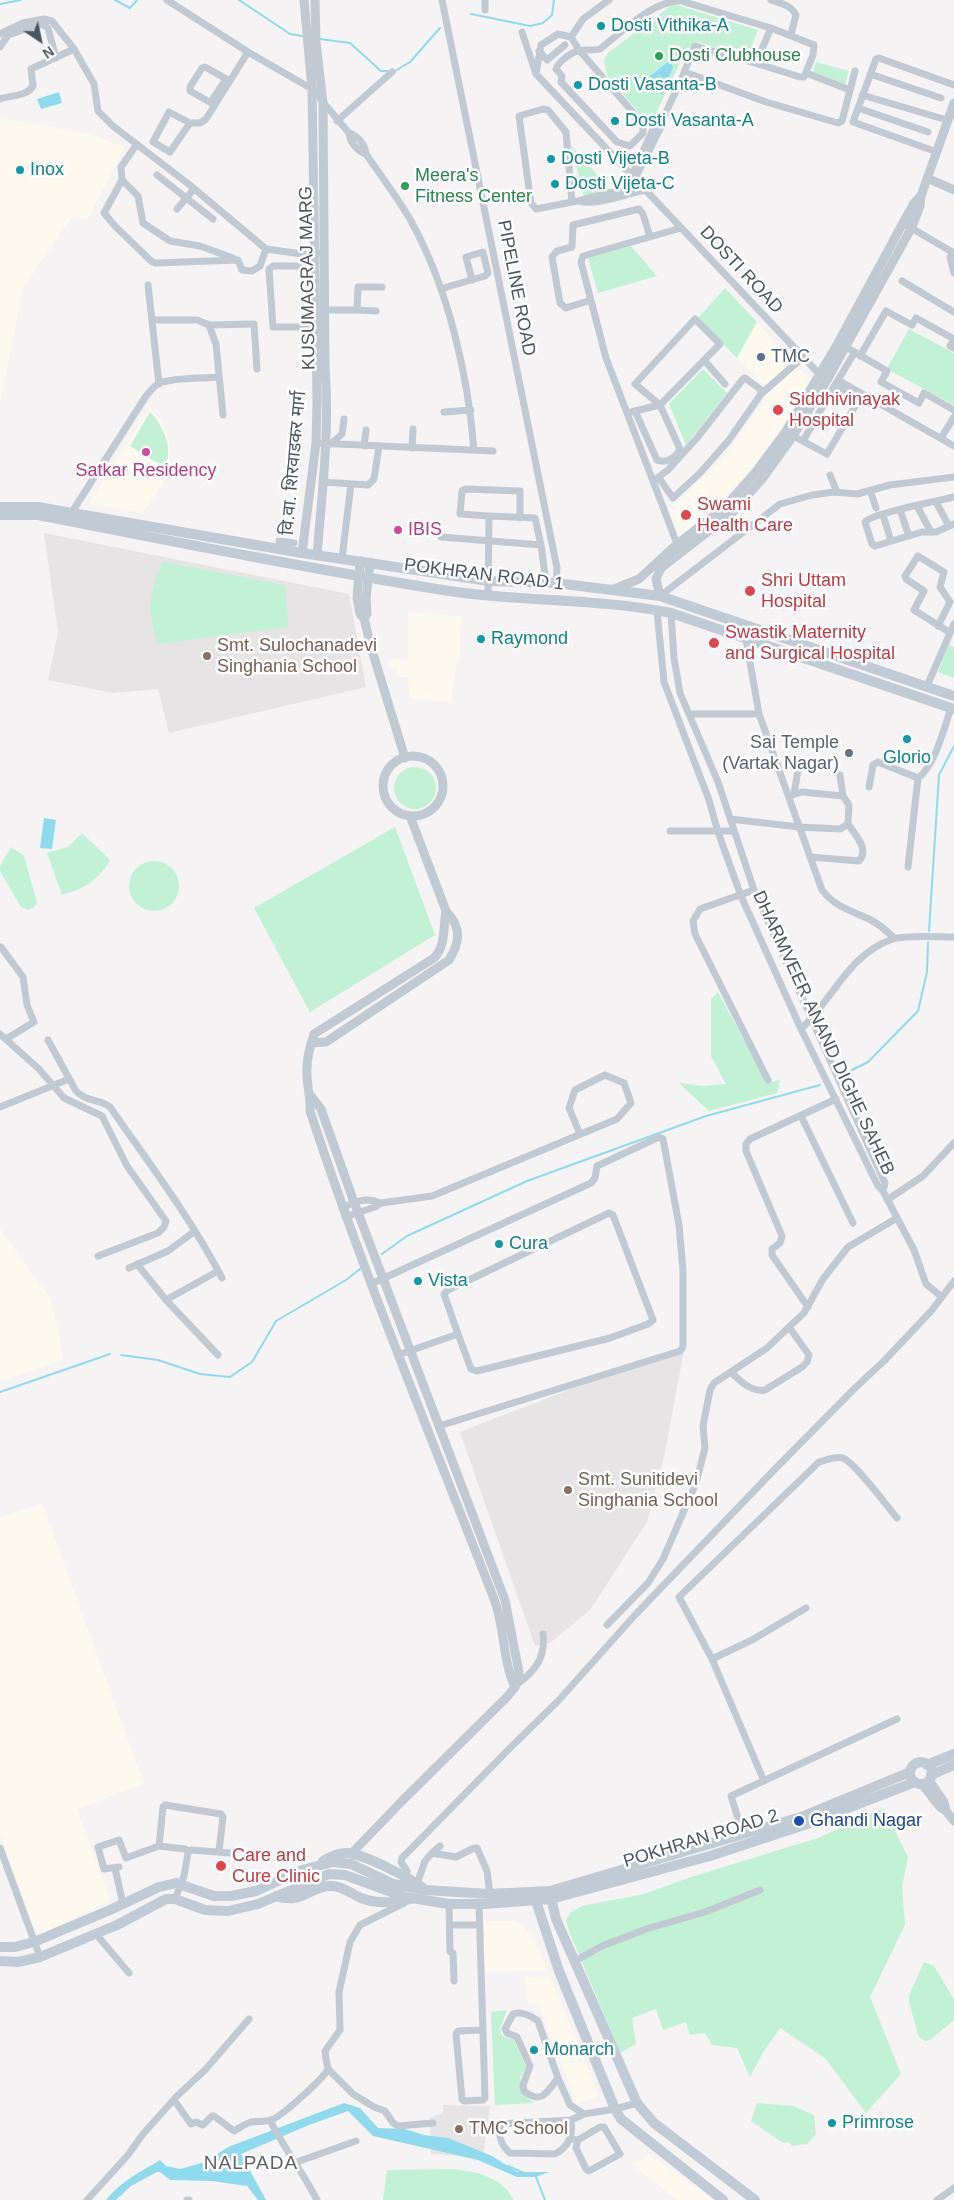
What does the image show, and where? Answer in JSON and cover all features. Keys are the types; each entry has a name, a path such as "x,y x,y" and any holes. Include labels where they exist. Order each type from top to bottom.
{"main road":[{"name":"POKHRAN ROAD 1","path":"0,507 38,507 236,541 279,542 302,553 489,581 554,583 660,596 954,696"},
{"name":"POKHRAN ROAD 1","path":"0,515 38,515 234,554 488,596 657,610 671,613 952,709"},
{"path":"234,554 236,541"},
{"path":"926,1765 930,1769 921,1779 916,1764 926,1765 954,1754"},
{"name":"POKHRAN ROAD 2","path":"550,1895 710,1856 801,1816 921,1779 954,1765"},
{"name":"POKHRAN ROAD 2","path":"550,1895 743,1834 767,1832"},
{"path":"316,1866 333,1855 356,1855 402,1875 426,1890"},
{"path":"0,1947 15,1947 34,1942 158,1887 176,1884 214,1896 231,1896 256,1891 284,1878 333,1862 351,1864 393,1884 426,1890 534,1896"},
{"path":"0,1961 18,1962 40,1957 96,1934 166,1899 176,1899 205,1910 228,1911 258,1904 329,1874 345,1875 383,1890 449,1904 479,1904 550,1895 556,1919 637,2103 654,2123 755,2200"},
{"path":"284,1878 290,1890"},
{"path":"276,1896 288,1900 325,1886 334,1886 371,1900 397,1903 414,1898"},
{"path":"534,1896 559,1971 615,2109 621,2119 629,2128 724,2200"}],"street":[{"path":"168,0 248,52 312,89 348,133 350,139 360,152 366,154 410,220 442,289 471,410 474,450"},
{"name":"वि.वा. शिरवाडकर मार्ग","path":"302,553 316,443 321,349 317,327 320,310 315,266 320,253 312,89 304,0"},
{"name":"KUSUMAGRAJ MARG","path":"314,0 316,42 323,103 320,310 321,349 328,403 329,444 323,482 317,555"},
{"name":"PIPELINE ROAD","path":"442,0 557,568 554,583"},
{"path":"485,0 485,10"},
{"path":"570,37 583,19 609,0"},
{"path":"771,0 790,7 794,12 796,16 791,34"},
{"path":"536,74 539,51 545,41 558,34 570,37 579,50 643,124 643,133 632,146 617,142 561,82 562,76 556,69 557,66 579,50 589,52 600,49 658,5 672,1 681,1 791,34 814,45 813,55 802,78 695,46 662,121 655,125 638,182 628,191 584,202 536,209 531,203 519,116 543,109 548,110 566,132 575,202"},
{"path":"0,34 23,24 48,19 58,27 74,49 94,84 98,111 113,126 194,189 266,249 302,254 320,253"},
{"path":"0,47 8,36 41,24 48,28 56,58"},
{"path":"758,64 758,58 771,28"},
{"name":"DOSTI ROAD","path":"522,32 536,74 802,358 823,378"},
{"path":"539,51 547,60 565,45"},
{"path":"0,99 11,96 16,97 30,90 33,86 31,70 74,49"},
{"path":"190,122 172,150 168,152 153,142 168,112 190,122 203,122 228,80 248,52"},
{"path":"936,152 853,123 876,59 879,58 954,85"},
{"path":"213,104 190,91 190,87 202,68 205,67 228,80"},
{"path":"681,80 690,74 766,102 835,123 842,121 856,71"},
{"path":"337,121 392,72"},
{"path":"806,73 850,90"},
{"path":"870,74 941,98"},
{"path":"862,95 947,120"},
{"path":"954,102 920,196 903,223 879,276 793,436 762,479 732,513 679,548 661,568 656,579 660,596 780,504 812,495 837,492 857,494 890,485 954,478"},
{"path":"858,108 928,132"},
{"path":"137,144 121,167 122,180 104,214 153,262 238,260"},
{"path":"157,175 213,219"},
{"path":"927,178 954,190"},
{"path":"122,180 138,196 143,222 168,240 200,246 238,260 242,270 252,271 260,266 266,249"},
{"path":"177,209 194,189"},
{"path":"879,276 912,227 920,206 920,196"},
{"path":"591,300 566,308 560,304 552,256 557,251 572,247 573,225 639,209 643,214 650,237"},
{"path":"903,223 953,252 950,257 954,274"},
{"path":"679,548 656,479 627,413 606,358 581,262 583,256 681,228"},
{"path":"315,266 273,266 269,269 273,327 317,327"},
{"path":"442,289 472,280"},
{"path":"902,281 954,312"},
{"path":"148,285 159,384"},
{"path":"349,286 382,287"},
{"path":"357,310 358,287"},
{"path":"320,310 376,311"},
{"path":"802,441 837,383 886,310 912,325 916,318 954,339 950,346 954,348"},
{"path":"627,413 635,411 660,405 720,344 695,319 635,384 660,405 680,449 674,457 667,460 657,460 635,411"},
{"path":"152,320 198,320 209,325 254,324 257,369"},
{"path":"209,325 216,344 223,415"},
{"path":"842,345 887,371 881,382 919,402 924,393 954,410"},
{"path":"656,479 670,497 673,498 700,473 729,440 761,394 802,358"},
{"path":"704,360 725,384"},
{"path":"72,512 146,396 159,384 219,377"},
{"path":"656,479 697,438 742,379 746,378 760,389 761,394"},
{"path":"614,589 639,579 679,548 725,507 755,474 823,378"},
{"path":"837,383 954,446"},
{"path":"793,436 827,454 858,403 856,399 837,383"},
{"path":"444,412 471,410"},
{"path":"941,438 954,417"},
{"path":"329,444 342,434 344,419"},
{"path":"412,448 413,429"},
{"path":"364,446 366,430"},
{"path":"316,443 493,451"},
{"path":"323,482 368,485 373,481 379,446"},
{"path":"830,475 837,492"},
{"path":"342,558 351,484"},
{"path":"520,518 520,491 464,490 460,514 520,518 533,518 536,520 541,545 554,583"},
{"path":"870,490 876,508"},
{"path":"936,502 952,525 936,532 922,532 875,546 872,544 865,522 867,519 900,510 917,506 954,498"},
{"path":"917,506 931,532"},
{"path":"900,510 909,536"},
{"path":"883,515 892,541"},
{"path":"488,596 489,516"},
{"path":"441,538 541,545"},
{"path":"279,542 294,543"},
{"path":"938,626 950,602 940,587 944,572 918,556 905,576 906,579 924,591 914,609 938,626 949,632"},
{"path":"365,562 363,576 367,614 364,618 370,647 405,758"},
{"name":"DHARMVEER ANAND DIGHE SAHEB","path":"657,610 664,682 709,800 718,832 741,896 801,1029 878,1186 883,1191"},
{"name":"DHARMVEER ANAND DIGHE SAHEB","path":"671,613 675,666 680,693 718,782 754,890 810,1020 885,1183 883,1191"},
{"path":"927,686 954,624"},
{"path":"746,639 760,714 792,795 799,827 822,890 827,897 842,908 877,924 894,938"},
{"path":"793,655 798,642"},
{"path":"908,867 918,778 924,773 933,758 952,709"},
{"path":"689,714 760,714"},
{"path":"405,758 421,758 431,763 438,770 443,786 438,802 431,810 421,815 410,816 400,813 391,806 384,792 384,781 388,771 395,763 405,758"},
{"path":"869,787 873,764 878,762 918,778"},
{"path":"792,795 799,764"},
{"path":"810,857 859,861 863,853 862,845 848,824 849,805 843,796 840,775"},
{"path":"792,795 802,792 843,796"},
{"path":"311,1043 326,1042 449,960 458,941 457,922 446,910 410,816"},
{"path":"730,819 799,827 840,829 848,824"},
{"path":"670,831 734,831"},
{"path":"754,890 700,909 693,921 695,934 768,1080"},
{"path":"446,910 442,947 434,958 314,1034 306,1069 311,1096 310,1111 342,1208 495,1602 509,1674 515,1687"},
{"path":"801,1029 843,976 880,944 894,938 954,937"},
{"path":"1,947 23,977 27,1005 34,1022 3,1037 39,1069 64,1098 102,1116 127,1166 166,1221 164,1228 158,1233 98,1256"},
{"path":"48,1040 69,1079 82,1098 105,1103 110,1108 172,1195 195,1230 222,1278"},
{"path":"346,1217 381,1203 432,1196 618,1119 631,1103 624,1083 605,1075 574,1090 569,1108 580,1134"},
{"path":"0,1107 69,1079"},
{"path":"311,1096 321,1109 358,1213 505,1600 519,1672 515,1687"},
{"path":"808,1307 772,1255 772,1249 780,1243 782,1236 746,1151 746,1144 750,1139 836,1099"},
{"path":"801,1116 853,1223"},
{"path":"371,1284 591,1183 595,1178 597,1166 659,1137 663,1139 679,1226 683,1271 683,1348 680,1351 439,1426"},
{"path":"887,1200 923,1176 954,1143"},
{"path":"883,1191 914,1250 926,1284 942,1296"},
{"path":"342,1208 360,1199 372,1199 381,1203"},
{"path":"609,1213 613,1215 653,1320 648,1324 610,1338 477,1371 471,1369 458,1334 444,1294 448,1290 609,1213"},
{"path":"607,1625 648,1583 663,1559 696,1483 705,1448 703,1426 710,1390 714,1383 767,1348 790,1328 808,1307 824,1279 848,1247 897,1218"},
{"path":"129,1268 168,1251 195,1230"},
{"path":"137,1264 166,1300 218,1355"},
{"path":"166,1300 218,1271"},
{"path":"402,1875 407,1871 401,1862 402,1858 558,1701 648,1602 855,1388 885,1360 932,1310 954,1281"},
{"path":"732,1372 742,1382 760,1391 765,1390 802,1367 809,1358 809,1355 790,1328"},
{"path":"398,1355 458,1334"},
{"path":"764,1781 712,1659 679,1597 819,1462 831,1458 843,1458 897,1518"},
{"path":"712,1659 752,1640 806,1608"},
{"path":"356,1855 402,1801 515,1687 532,1674 544,1647 543,1634"},
{"path":"743,1834 731,1796 897,1719"},
{"path":"921,1779 944,1802 946,1811 954,1821"},
{"path":"159,1846 162,1807 165,1804 221,1814 223,1817 219,1851"},
{"path":"123,1904 117,1867 104,1870 98,1847 119,1840 126,1858 159,1846 188,1851 230,1853"},
{"path":"417,1884 425,1860 440,1846"},
{"path":"0,1848 40,1957"},
{"path":"432,1853 456,1857 477,1848 487,1871 490,1894"},
{"path":"176,1899 182,1885 188,1851"},
{"path":"575,1961 611,1942 646,1929 706,1912 760,1890"},
{"path":"174,2100 191,2124 196,2122 203,2125 214,2116 234,2131 252,2122 270,2120 287,2112 295,2101 326,2075 328,2069 325,2051 340,2030 339,1992 350,1942 360,1925 414,1898"},
{"path":"449,1904 450,1952 454,1953 454,1982"},
{"path":"479,1904 485,2098 483,2100 464,2101 462,2099 456,2034 458,2031 482,2030"},
{"path":"450,1924 480,1925"},
{"path":"96,1934 130,1973"},
{"path":"558,2078 547,2092 539,2098 524,2091 523,2085 530,2066 517,2037 507,2033 505,2030 513,2014 517,2012 538,2021 558,2078 570,2105 584,2114"},
{"path":"86,2200 128,2155 143,2134 205,2070 249,2019"},
{"path":"328,2069 353,2094 374,2107 386,2111 393,2123 398,2126 433,2124"},
{"path":"571,2120 574,2140 576,2148 586,2169 589,2171 620,2154 604,2127 600,2127 574,2140 555,2154 510,2153 501,2142 499,2127 502,2124 571,2120 584,2114 637,2103"},
{"path":"270,2120 294,2163 302,2171 317,2200"},
{"path":"294,2163 356,2141"},
{"path":"937,2200 954,2188"}],"shaded area":[{"path":"0,117 88,134 125,147 87,220 72,217 23,288 0,404"},
{"path":"757,322 792,362 809,378 785,423 754,466 719,504 678,537 668,509 683,497 726,454 763,402 767,393 766,387 737,358"},
{"name":"Satkar Residency","path":"150,408 163,423 169,442 170,461 167,478 143,513 88,504"},
{"name":"Smt. Sulochanadevi Singhania School","path":"44,533 349,594 366,687 169,733 158,689 113,693 48,680 58,632"},
{"path":"408,612 462,616 459,660 457,662 451,702 409,699 408,677 397,677 397,669 390,669 390,659 408,660"},
{"path":"0,1229 52,1301 64,1360 0,1382"},
{"name":"Smt. Sunitidevi Singhania School","path":"685,1345 664,1457 647,1522 590,1610 550,1643 535,1646 460,1432"},
{"path":"42,1503 144,1784 77,1809 110,1900 43,1934 38,1934 34,1928 0,1833 0,1518"},
{"path":"484,1921 513,1921 523,1925 534,1940 548,1971 484,1972"},
{"path":"550,1976 599,2096 577,2104 538,2004 529,2005 524,1977"},
{"name":"TMC School","path":"443,2105 490,2106 483,2157 431,2154 430,2118 443,2113"},
{"path":"650,2155 713,2200 677,2200 631,2164"}],"green space":[{"path":"673,4 758,30 747,58 698,42 686,50 650,126 607,75 604,60 608,53"},
{"path":"816,62 849,71 845,85 812,75"},
{"path":"571,145 611,191 584,197"},
{"path":"631,246 657,276 598,293 588,258"},
{"path":"725,288 757,322 737,358 698,318"},
{"path":"909,329 954,353 954,405 887,369"},
{"path":"703,369 727,393 686,445 669,404"},
{"path":"150,412 155,417 166,438 168,453 164,467 130,446"},
{"path":"163,562 285,585 289,627 158,644 152,622 151,603 154,584"},
{"path":"949,645 954,647 954,678 938,672"},
{"path":"415,767 430,773 436,788 430,803 415,809 400,803 394,788 400,773"},
{"path":"395,827 435,935 310,1012 254,908"},
{"path":"82,833 110,860 101,873 90,883 62,895 47,853 68,847"},
{"path":"11,847 24,856 37,903 28,910 21,907 0,871 0,866"},
{"path":"154,861 164,863 172,868 177,876 179,886 177,896 172,904 164,909 154,911 144,909 136,904 131,896 129,886 131,876 136,868 144,863"},
{"path":"718,992 767,1083 780,1080 777,1093 709,1111 679,1083 704,1086 726,1084 711,1056 711,999"},
{"path":"884,1808 908,1857 902,1887 905,1925 870,1997 901,2074 866,2113 825,2058 780,2028 762,2054 750,2077 737,2048 712,2045 705,2033 690,2035 686,2022 663,2030 656,2009 632,2018 636,2044 620,2053 569,1931 566,1920 570,1913 582,1906 644,1894 694,1876 818,1838"},
{"path":"924,1962 934,1966 954,1999 954,2020 930,2040 925,2041 919,2037 909,2003 909,1995"},
{"path":"507,2010 500,2029 502,2036 514,2040 526,2067 520,2078 523,2094 534,2103 495,2105 491,2012"},
{"path":"757,2103 793,2106 814,2115 816,2134 807,2144 792,2146 789,2142 783,2143 751,2121"},
{"path":"452,2169 470,2171 488,2177 503,2186 514,2200 383,2200 387,2170"}],"water":[{"path":"669,61 673,67 662,95 649,77"},
{"path":"59,92 62,103 41,109 37,99"},
{"path":"44,818 56,820 52,849 40,848"},
{"path":"344,2103 360,2108 378,2128 405,2129 424,2135 448,2138 492,2156 517,2172 549,2172 536,2177 517,2177 478,2160 373,2136 348,2111 309,2125 241,2154 266,2200 258,2200 247,2186 212,2181 170,2180 160,2172 157,2172 131,2186 116,2200 106,2200 124,2182 160,2160 166,2166 180,2169 205,2162 228,2147"}],"waterway":[{"path":"0,4 21,0"},
{"path":"115,0 130,8 137,0"},
{"path":"239,0 290,34 302,36"},
{"path":"471,14 530,26 543,23 552,15 554,0"},
{"path":"395,71 410,62 440,28"},
{"path":"320,39 350,43 381,71 388,71"},
{"path":"929,931 939,775 954,746"},
{"path":"844,1074 868,1062 918,1011 927,972 928,942"},
{"path":"382,1254 407,1236 527,1181 706,1116 820,1085"},
{"path":"121,1355 158,1360 200,1374 230,1377 252,1362 276,1321 346,1280 360,1269"},
{"path":"0,1392 110,1354"},
{"path":"508,2166 524,2173"},
{"path":"536,2177 545,2200"}],"place":[{"name":"Dosti Vithika-A","path":"601,26"},
{"name":"Dosti Clubhouse","path":"659,56"},
{"name":"Dosti Vasanta-B","path":"578,85"},
{"name":"Dosti Vasanta-A","path":"615,121"},
{"name":"Dosti Vijeta-B","path":"551,159"},
{"name":"Inox","path":"20,170"},
{"name":"Dosti Vijeta-C","path":"555,184"},
{"name":"Meera's Fitness Center","path":"405,186"},
{"name":"TMC","path":"761,357"},
{"name":"Siddhivinayak Hospital","path":"778,410"},
{"name":"Satkar Residency","path":"146,452"},
{"name":"Swami Health Care","path":"686,515"},
{"name":"IBIS","path":"398,530"},
{"name":"Shri Uttam Hospital","path":"750,591"},
{"name":"Raymond","path":"481,639"},
{"name":"Swastik Maternity and Surgical Hospital","path":"714,643"},
{"name":"Smt. Sulochanadevi Singhania School","path":"207,656"},
{"name":"Glorio","path":"907,739"},
{"name":"Sai Temple (Vartak Nagar)","path":"849,753"},
{"name":"Cura","path":"499,1244"},
{"name":"Vista","path":"418,1281"},
{"name":"Smt. Sunitidevi Singhania School","path":"568,1490"},
{"name":"Ghandi Nagar","path":"799,1821"},
{"name":"Care and Cure Clinic","path":"221,1866"},
{"name":"Monarch","path":"534,2050"},
{"name":"Primrose","path":"832,2123"},
{"name":"TMC School","path":"459,2129"}],"district":[{"name":"NALPADA","path":"251,2164"}]}
